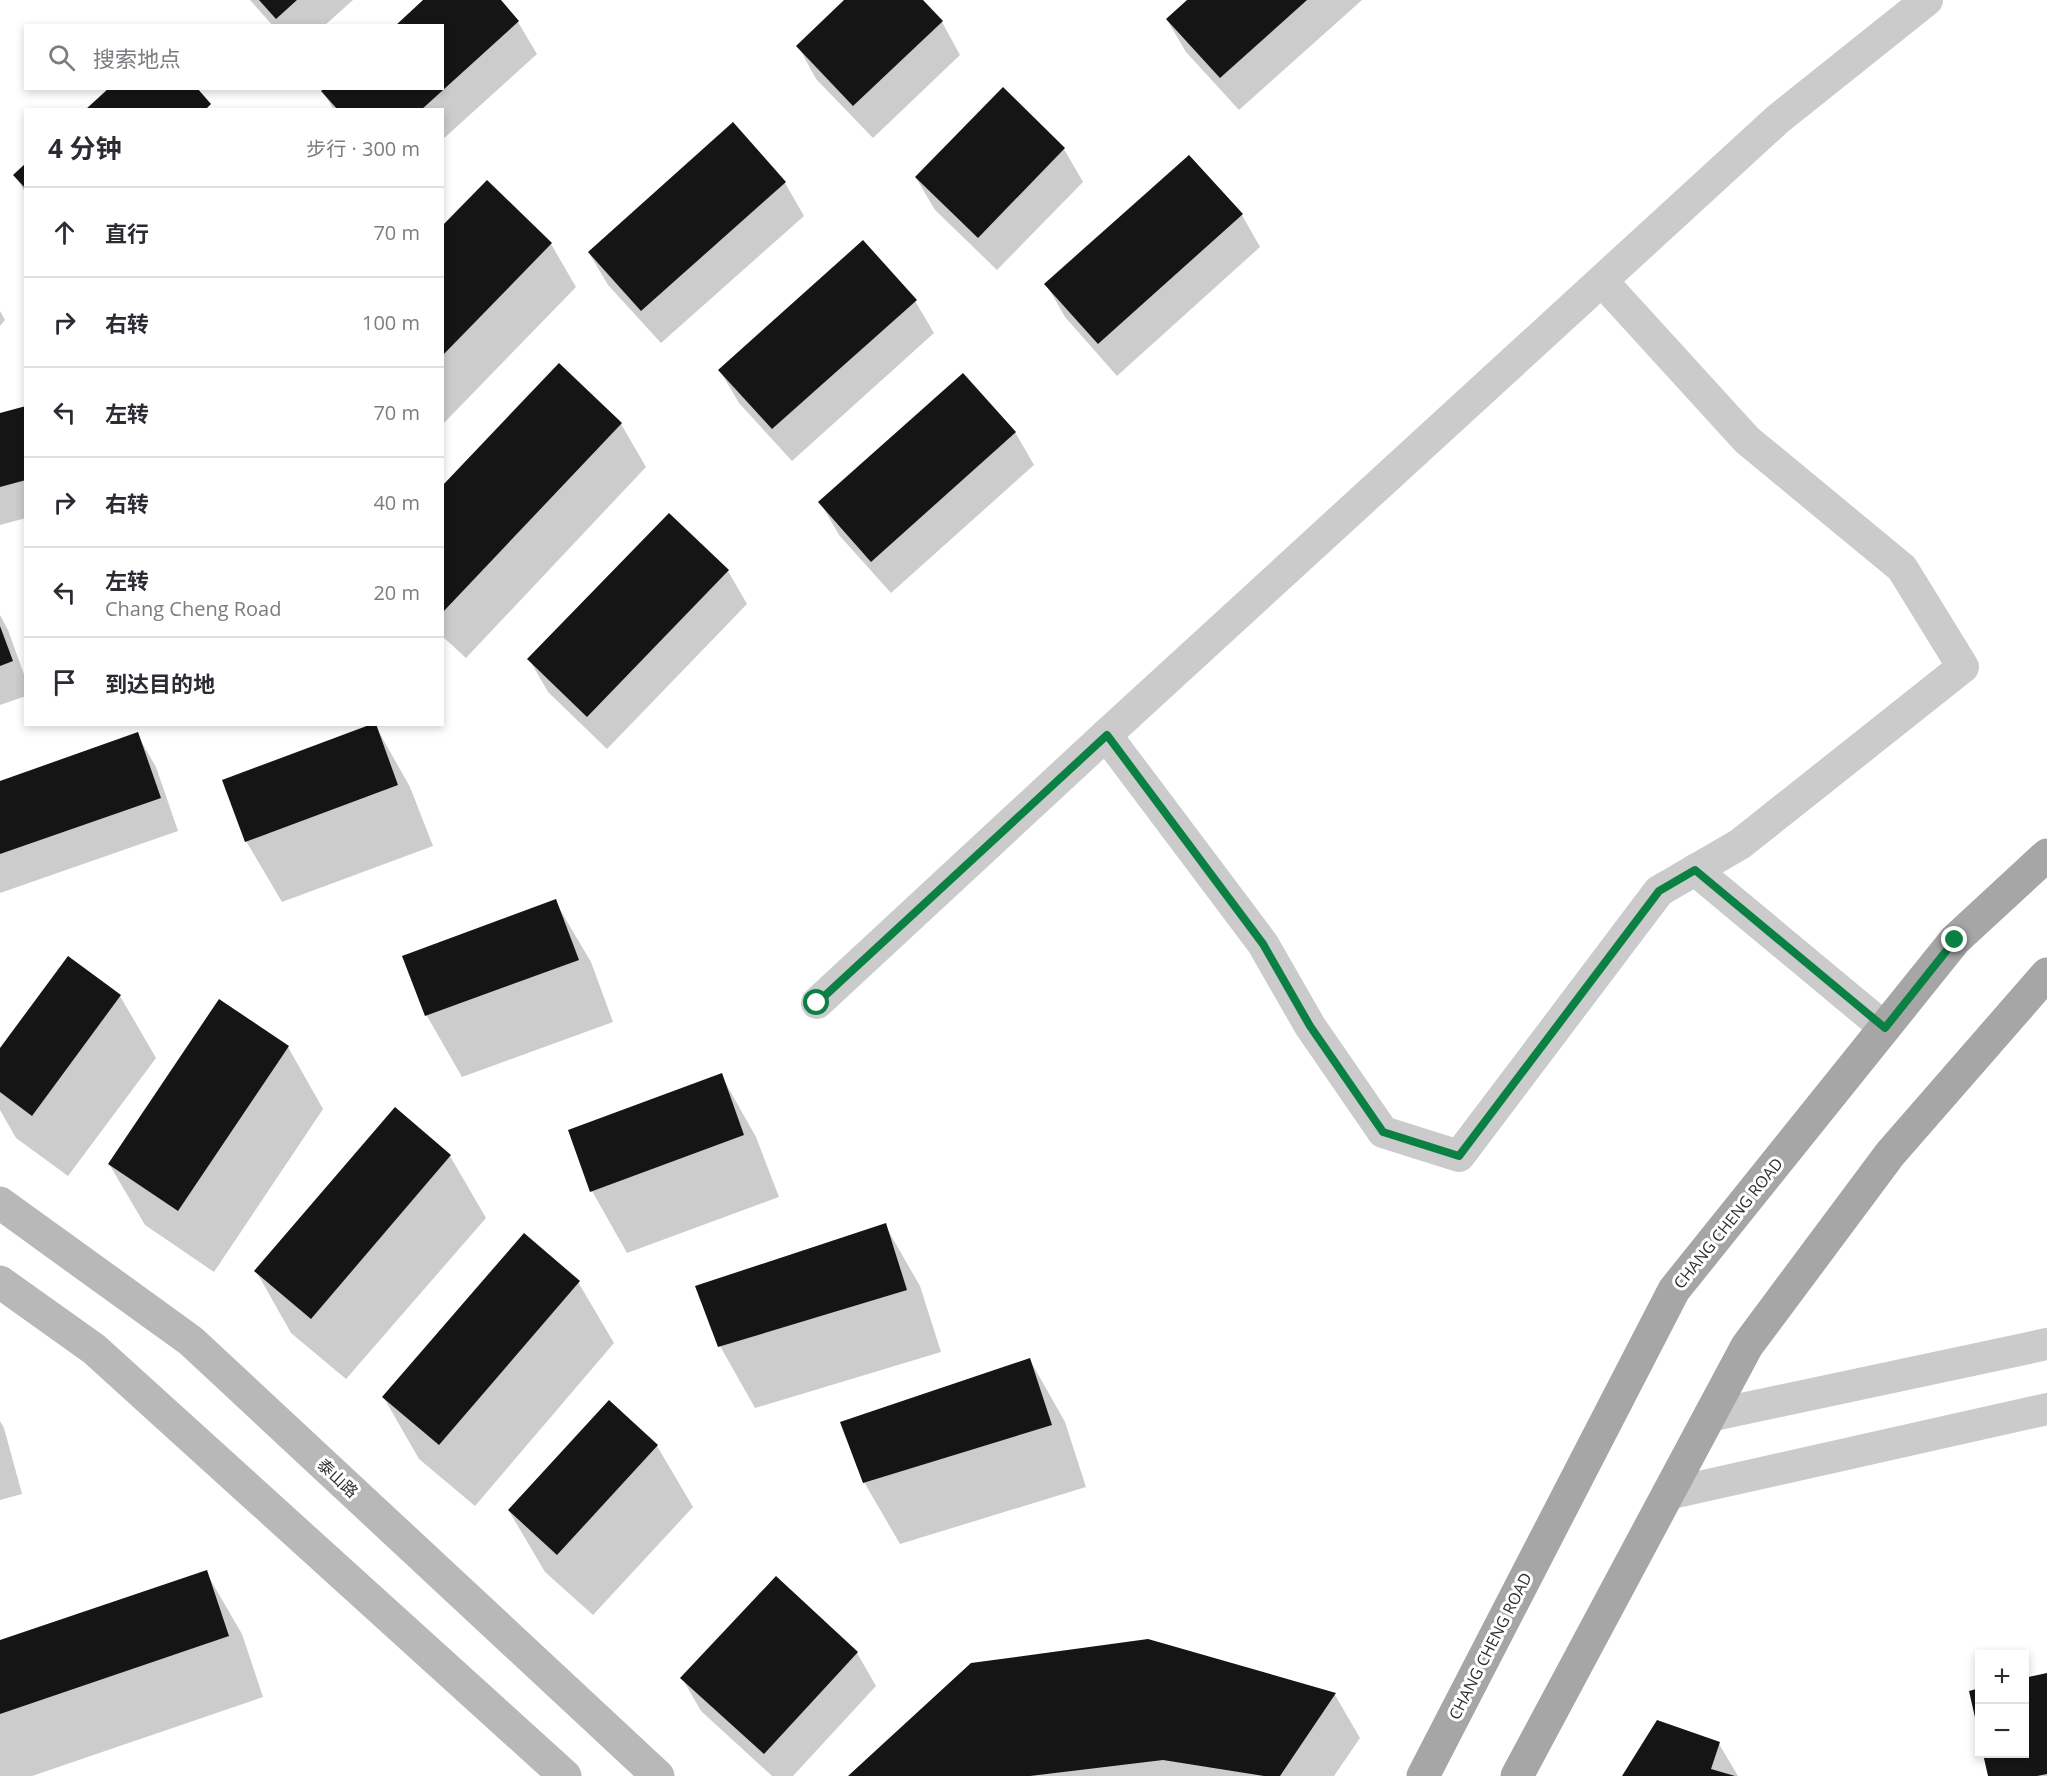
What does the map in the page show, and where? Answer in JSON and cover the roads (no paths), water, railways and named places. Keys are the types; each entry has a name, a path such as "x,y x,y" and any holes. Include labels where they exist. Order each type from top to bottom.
{"main road":[{"name":"CHANG CHENG ROAD","path":"1423,1776 1674,1290 1955,940 2047,855"},
{"path":"1517,1776 1747,1346 1890,1154 2047,974"},
{"name":"泰山路","path":"0,1203 191,1341 658,1776"},
{"path":"0,1282 94,1349 565,1776"}],"street":[{"path":"817,1003 1778,119 1927,0"},
{"path":"1107,735 1263,944 1310,1026 1383,1132 1459,1156 1659,891 1740,844 1963,667 1902,568 1747,440 1602,281"},
{"path":"1695,870 1885,1028"},
{"path":"1709,1416 2047,1344"},
{"path":"1668,1494 2047,1410"}]}
